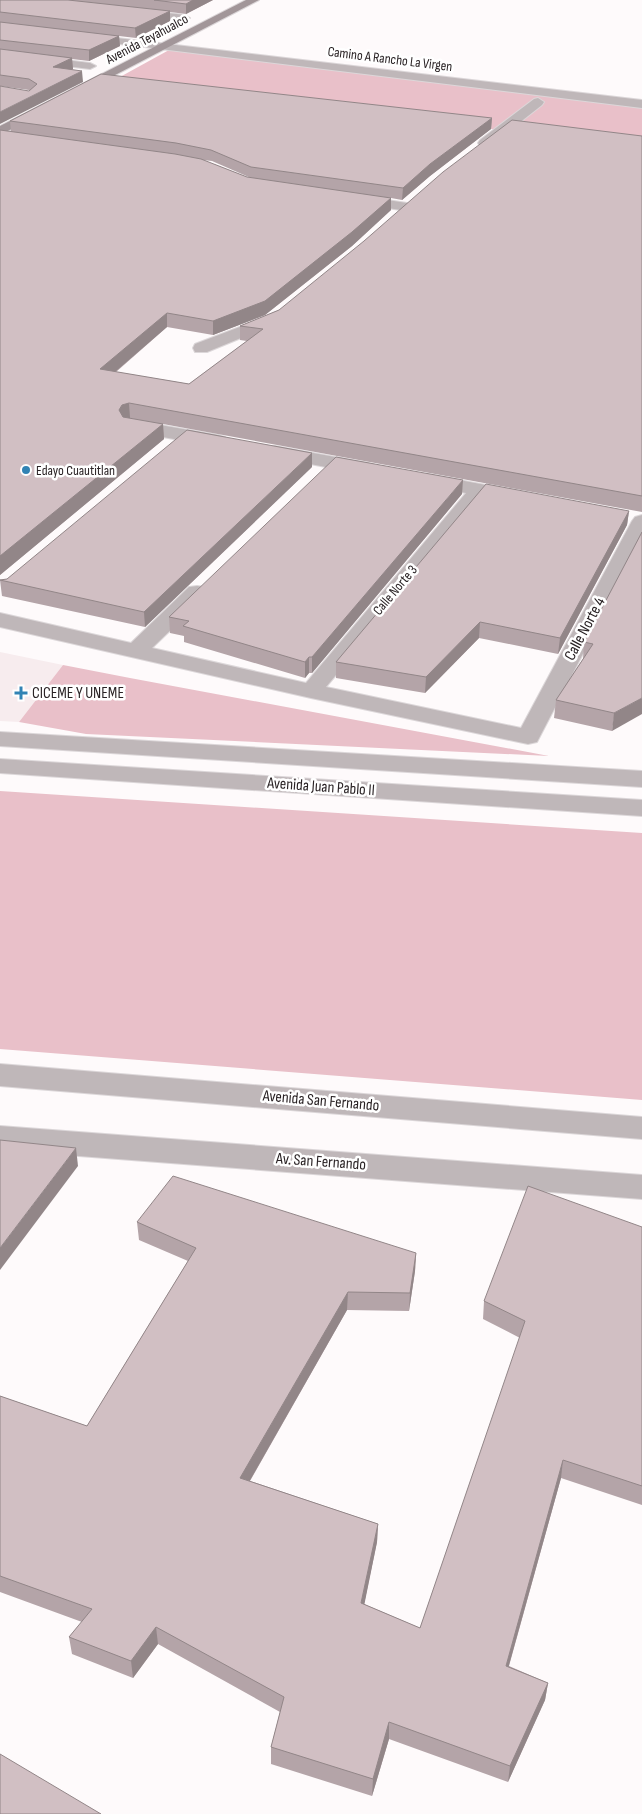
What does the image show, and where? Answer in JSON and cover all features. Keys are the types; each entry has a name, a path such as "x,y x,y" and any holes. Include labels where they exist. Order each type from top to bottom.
{"main road":[{"name":"Avenida Teyahualco","path":"0,131 254,0"},
{"name":"Avenida Teyahualco","path":"114,53 188,16"},
{"name":"Avenida Teyahualco","path":"73,74 94,64"}],"street":[{"path":"122,11 188,16"},
{"name":"Camino A Rancho La Virgen","path":"68,35 642,104"},
{"path":"0,55 94,64"},
{"path":"477,149 538,102"},
{"path":"0,136 20,139"},
{"path":"394,218 419,196"},
{"path":"341,197 406,207"},
{"path":"201,348 272,320 285,310"},
{"path":"131,426 233,444"},
{"path":"168,448 184,435"},
{"path":"252,448 324,469 396,474 537,500"},
{"name":"Calle Norte 3","path":"311,691 479,490"},
{"name":"Calle Norte 4","path":"311,691 528,737 636,519"},
{"path":"137,650 213,576"},
{"path":"0,620 311,691"},
{"path":"0,739 642,779"},
{"name":"Avenida Juan Pablo II","path":"0,766 642,808"},
{"name":"Avenida San Fernando","path":"0,1075 642,1128"},
{"name":"Av. San Fernando","path":"0,1138 642,1187"}],"shaded area":[{"path":"169,50 642,105 642,147 109,83"},
{"name":"CICEME Y UNEME","path":"0,652 63,665 19,722 0,721"},
{"path":"63,665 549,756 86,734 19,722"},
{"path":"0,791 642,833 642,1100 0,1049"}],"building":[{"path":"0,0 68,0 170,11 135,28 0,12"},
{"path":"154,0 193,0 186,4"},
{"path":"0,22 119,36 89,50 0,40"},
{"path":"0,49 72,58 53,67 82,71 0,112 0,86 29,91 37,84 29,79 0,75"},
{"path":"101,74 492,118 430,164 403,188 251,167 211,150 176,143 10,121"},
{"path":"512,120 642,136 642,496 129,403 122,405 119,410 123,417 163,424 0,556 0,130 175,154 201,159 247,177 391,198 352,232 265,301 213,321 167,313 100,369 189,384 263,329 240,326 279,310 364,241 443,172"},
{"path":"187,430 312,453 144,612 0,580 7,579"},
{"path":"336,457 463,480 312,657 309,657 305,662 183,626 189,621 169,617"},
{"path":"486,484 629,511 560,638 480,622 426,677 336,662"},
{"path":"642,532 642,698 614,713 556,700 593,644 584,642"},
{"path":"0,1140 76,1148 0,1248"},
{"path":"173,1176 416,1253 410,1293 348,1292 240,1478 378,1524 361,1603 420,1628 525,1321 484,1301 528,1186 642,1227 642,1486 563,1460 506,1666 548,1683 510,1766 389,1722 373,1779 271,1747 284,1697 156,1627 131,1661 69,1637 92,1609 0,1576 0,1396 87,1426 196,1248 137,1222"},
{"path":"0,1754 101,1814 0,1814"}],"place":[{"name":"Edayo Cuautitlan","path":"26,470"},
{"name":"CICEME Y UNEME","path":"21,693"}]}
